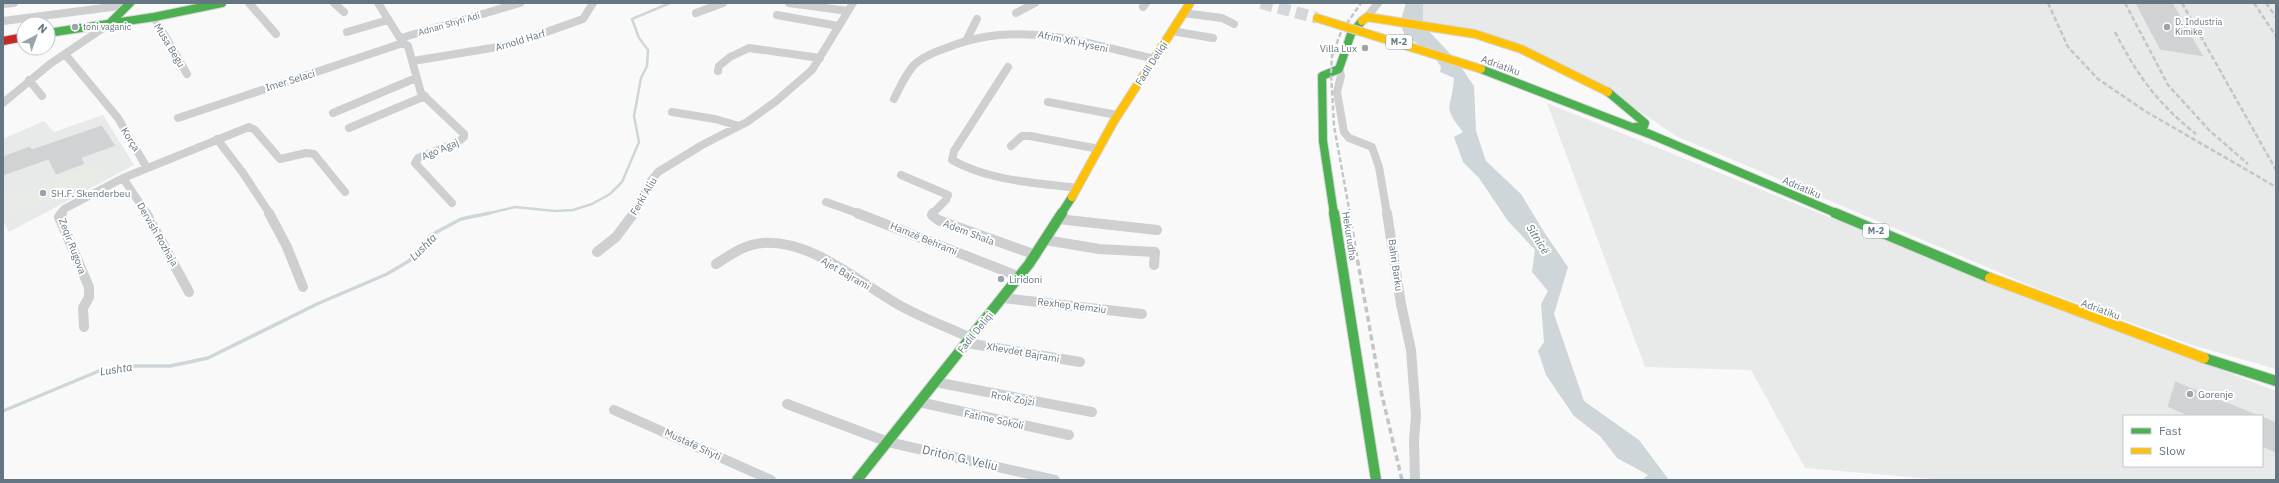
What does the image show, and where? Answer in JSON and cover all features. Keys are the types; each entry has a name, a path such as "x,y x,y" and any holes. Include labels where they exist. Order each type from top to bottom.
{"main road":[{"path":"56,32 154,17 222,3"},
{"name":"Fadil Deliqi","path":"857,480 1036,255 1078,188 1117,115 1190,3"},
{"path":"109,24 128,4"},
{"path":"1339,69 1344,60 1347,40 1357,23 1367,17 1475,34 1521,49 1601,88 1615,96 1629,111 1669,142"},
{"name":"Adriatiku","path":"1317,18 1481,69 1617,120 1955,264 2053,303 2192,354 2276,381"},
{"path":"3,41 16,39"},
{"name":"Hekurudha","path":"1339,69 1322,76 1319,94 1326,160 1362,381 1376,480"},
{"path":"1617,120 1627,118 1629,111"},
{"path":"1634,127 1644,126 1644,123"}],"street":[{"path":"3,4 14,3"},
{"path":"249,3 276,34"},
{"path":"334,3 344,12"},
{"name":"Adnan Shyti Adi","path":"402,40 520,3"},
{"name":"Arnold Harf","path":"413,61 510,45 583,19 587,16 593,3"},
{"path":"696,13 723,3"},
{"path":"789,3 848,11"},
{"name":"Ferki Aliu","path":"597,252 616,237 637,209 650,182 658,172 702,145 739,126 775,102 812,70 852,3"},
{"path":"1016,13 1035,3"},
{"path":"1367,17 1378,3"},
{"path":"3,20 128,4"},
{"name":"Ago Agaj","path":"381,4 394,30 408,46 413,61 416,78 425,96 464,134 464,137 458,142 418,158 414,163 452,203"},
{"path":"1183,13 1222,18 1234,24"},
{"path":"777,15 838,26"},
{"name":"Musa Begu","path":"154,17 187,74"},
{"path":"967,39 977,19"},
{"path":"348,32 388,20"},
{"path":"3,103 29,80 65,54 100,32 109,24"},
{"name":"Fadil Deliqi","path":"1172,31 1213,38"},
{"name":"Afrim Xh Hyseni","path":"894,99 909,70 916,64 948,46 967,39 1004,32 1045,34 1154,59"},
{"name":"Imer Selaci","path":"178,118 402,40"},
{"path":"718,71 719,66 748,48 820,58"},
{"name":"Korça","path":"65,54 118,118 147,168"},
{"path":"1008,67 954,151 952,160 963,166 1019,180 1078,188"},
{"name":"Bahri Barku","path":"1339,69 1341,76 1338,92 1344,132 1350,138 1372,148 1379,166 1394,250 1401,304 1412,350 1416,416 1414,440 1415,480"},
{"path":"333,113 416,78"},
{"path":"29,80 42,96"},
{"path":"349,128 425,96"},
{"path":"1048,102 1117,115"},
{"path":"672,112 715,119 739,126"},
{"path":"147,168 249,127 255,130 280,159 286,159 307,153 314,154 345,192"},
{"path":"1011,146 1022,136 1030,136 1099,149"},
{"path":"217,139 238,164 285,239 296,264 303,287"},
{"name":"Zeqir Rugova","path":"84,327 83,308 89,297 89,287 60,217 61,212 72,204 123,178 147,168"},
{"name":"Adem Shala","path":"901,175 948,195 946,200 933,212 934,217 938,220 1036,255"},
{"name":"Dervish Rozhaja","path":"123,178 154,224 189,292"},
{"name":"Hamzë Behrami","path":"826,202 898,228 1020,277"},
{"path":"1058,219 1157,230"},
{"path":"1045,240 1099,249 1155,252 1154,265"},
{"name":"Ajet Bajrami","path":"716,264 745,248 756,244 766,243 805,251 841,269 900,305 969,340"},
{"name":"Rexhep Remziu","path":"1003,298 1142,314"},
{"name":"Xhevdet Bajrami","path":"969,340 1080,362"},
{"name":"Rrok Zojzi","path":"935,382 1092,412"},
{"name":"Fatime Sokoli","path":"919,402 1069,435"},
{"path":"787,404 888,442"},
{"name":"Mustafë Shyti","path":"614,410 771,480"},
{"name":"Driton G. Veliu","path":"888,442 1055,480"}],"shaded area":[{"path":"1423,3 2276,3 2276,369 2192,345 2039,289 1676,136 1612,92 1526,49 1423,23"},
{"path":"1547,103 1883,239 2276,391 2276,480 1944,480 1805,468 1751,370 1645,367"},
{"name":"SH.F. Skenderbeu","path":"103,115 134,165 9,232 3,220 3,139 44,121 54,132"},
{"path":"99,162 109,178 6,216 3,211 3,198"}],"water":[{"name":"Sitnicë","path":"1406,3 1423,3 1423,23 1425,27 1457,61 1474,86 1476,131 1486,161 1521,194 1544,232 1568,267 1554,314 1584,401 1639,440 1669,480 1642,480 1648,475 1617,458 1601,437 1574,416 1546,375 1538,351 1544,342 1541,304 1548,291 1532,272 1535,250 1508,221 1479,178 1463,162 1454,137 1463,132 1452,117 1450,111 1454,78 1440,72 1441,67 1432,53 1405,36 1400,23"}],"building":[{"name":"D. Industria Kimike","path":"2135,3 2173,3 2204,57 2160,50"},
{"name":"SH.F. Skenderbeu","path":"102,125 116,146 82,158 85,164 56,175 48,160 3,176 3,156 30,146 32,149"},
{"name":"Gorenje","path":"2175,381 2259,415 2186,415 2167,407"},
{"path":"2263,416 2276,422 2276,453 2263,447"}],"waterway":[{"name":"Lushta","path":"486,214 515,207 555,211 573,210 592,204 610,194 622,182 639,142 634,116 641,78 647,66 648,50 639,38 632,19 670,3"},
{"name":"Lushta","path":"3,411 99,371 126,366 170,366 208,358 317,304 387,274 409,261 431,235 461,219 490,213"}],"tunnel":[{"path":"1261,3 1317,18"}],"railway":[{"path":"1350,214 1334,126 1331,73 1332,56 1341,32 1361,3"},
{"path":"2048,3 2068,47 2098,79 2145,111 2276,187"},
{"path":"2125,3 2168,85 2210,131 2248,164"},
{"path":"2182,3 2276,170"},
{"path":"2254,3 2276,36"},
{"path":"2266,3 2276,17"},
{"path":"2115,32 2140,75 2159,100 2196,134"},
{"path":"1349,213 1381,391 1402,480"}],"traffic: fast":[{"path":"109,24 130,3"},
{"path":"56,32 154,17 222,3"},
{"path":"1362,21 1351,34 1339,69 1322,76 1321,119 1325,162 1354,334 1376,480"},
{"path":"1481,69 1652,135 1990,278"},
{"path":"1608,92 1615,96 1645,123 1644,126 1635,127"},
{"path":"857,480 1029,264 1072,197"},
{"path":"2204,358 2276,381"}],"traffic: slow":[{"path":"1072,197 1114,121 1190,3"},
{"path":"1362,21 1367,17 1475,34 1521,49 1608,92"},
{"path":"1317,18 1481,69"},
{"path":"1990,278 2204,358"}],"traffic: jam":[{"path":"3,41 16,39"}],"place":[{"name":"toni vaganic","path":"75,27"},
{"name":"D. Industria Kimike","path":"2167,27"},
{"name":"Villa Lux","path":"1365,48"},
{"name":"SH.F. Skenderbeu","path":"43,193"},
{"name":"Liridoni","path":"1001,279"},
{"name":"Gorenje","path":"2190,394"}]}
